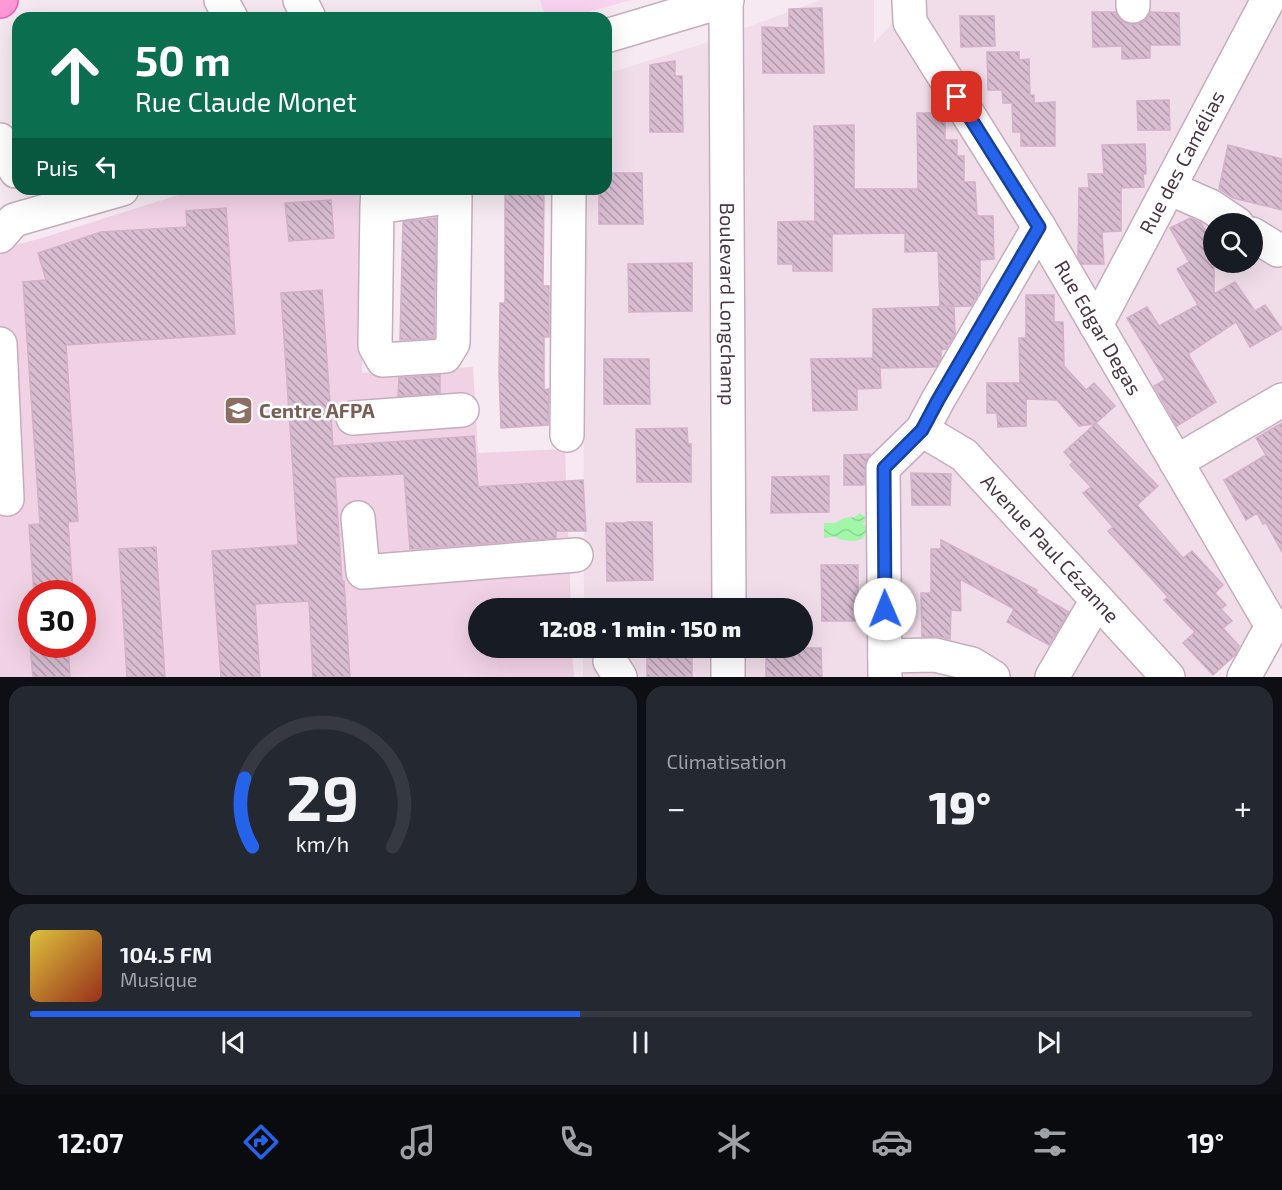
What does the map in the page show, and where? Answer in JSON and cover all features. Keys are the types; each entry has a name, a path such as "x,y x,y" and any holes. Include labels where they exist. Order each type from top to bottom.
{"street":[{"path":"612,34 726,0"},
{"name":"Boulevard Longchamp","path":"726,0 729,598"},
{"name":"Rue Edgar Degas","path":"909,0 910,22 1039,227 1176,462 1277,626"},
{"name":"Rue des Camélias","path":"1096,325 1268,0"},
{"path":"0,140 12,163"},
{"path":"1169,188 1220,213"},
{"path":"0,236 14,220 101,195"},
{"path":"567,435 569,195"},
{"path":"455,196 453,343 445,356 383,360 375,346 377,198 455,196"},
{"path":"993,677 972,664 935,655 885,667 884,468 922,430 1039,227"},
{"path":"0,344 7,499"},
{"path":"1176,462 1282,400"},
{"path":"353,418 462,410"},
{"name":"Avenue Paul Cézanne","path":"922,430 964,455 1168,677"},
{"path":"358,518 363,572 576,555"},
{"path":"1052,677 1097,600"},
{"path":"1244,677 1277,626"},
{"path":"728,658 728,677"}],"shaded area":[{"path":"540,0 631,0 588,12 544,12"},
{"path":"820,0 874,0 874,43 914,0 1282,0 1282,615 1211,677 583,677 583,658 813,658 813,598 584,598 583,195 612,195 612,72 702,44"},
{"name":"Centre AFPA","path":"178,195 366,195 362,373 473,367 478,453 565,449 571,598 468,598 468,658 573,658 574,677 0,677 0,249"}],"water":[{"path":"860,513 865,517 862,524 866,526 866,531 863,538 852,541 835,537 824,538 824,523 835,523 844,518 855,517"}],"building":[{"path":"822,8 824,73 763,73 762,27 789,28 789,9"},
{"path":"1092,12 1116,12 1123,22 1132,25 1143,22 1150,12 1179,13 1180,45 1150,45 1150,58 1122,59 1122,46 1093,47"},
{"path":"960,16 994,16 995,46 961,47"},
{"path":"987,52 1019,52 1019,60 1029,59 1030,95 1034,95 1034,103 1055,102 1055,146 1021,146 1021,132 1013,132 1012,103 1003,103 1002,90 988,90"},
{"path":"675,61 675,76 682,76 683,132 650,132 650,65"},
{"path":"1169,100 1170,130 1138,130 1137,101"},
{"path":"917,113 945,113 945,140 957,140 957,156 964,156 964,182 975,182 977,216 993,216 994,259 980,260 980,291 971,306 940,307 938,251 905,252 905,233 832,234 832,271 793,271 793,264 778,264 778,222 815,221 814,126 854,125 854,189 918,189"},
{"path":"1145,144 1144,187 1121,188 1121,231 1102,232 1104,264 1082,264 1078,257 1079,188 1089,188 1088,174 1104,174 1102,145"},
{"path":"1228,145 1282,159 1282,210 1233,198 1219,189"},
{"path":"612,173 642,173 643,224 599,224 599,195 612,195"},
{"path":"505,195 544,195 543,286 549,286 549,337 544,337 544,390 549,389 548,425 501,428 500,303 505,303"},
{"path":"331,200 334,238 289,241 285,203"},
{"path":"226,208 235,334 66,345 78,521 68,522 72,580 33,580 29,525 40,524 23,282 46,280 38,253 101,232 187,227 186,211"},
{"path":"436,218 434,338 400,340 403,222"},
{"path":"1190,218 1201,223 1203,226 1203,273 1214,273 1214,294 1235,282 1255,311 1265,305 1282,329 1250,347 1236,322 1188,354 1216,402 1177,426 1154,386 1165,380 1127,318 1147,307 1159,326 1198,305 1177,269 1189,262 1170,228"},
{"path":"692,263 692,311 629,312 628,264"},
{"path":"322,290 333,446 474,436 478,487 583,480 586,531 556,531 556,538 410,549 404,474 335,477 350,677 313,677 309,601 255,604 260,677 221,677 212,551 298,545 281,293"},
{"path":"1026,295 1054,295 1054,322 1063,322 1064,366 1086,390 1094,383 1115,406 1096,423 1158,486 1137,505 1183,558 1192,551 1223,585 1215,593 1226,605 1221,609 1232,621 1223,628 1239,646 1235,655 1213,675 1183,643 1195,632 1164,600 1168,597 1108,531 1113,527 1083,493 1091,487 1070,465 1073,462 1064,452 1095,424 1079,426 1057,400 1026,399 1026,426 998,427 997,413 987,413 987,383 1020,383 1019,338 1026,338"},
{"path":"954,306 955,334 946,349 941,350 941,358 936,367 880,368 881,388 857,389 857,410 813,411 811,359 873,358 873,309"},
{"path":"604,359 649,359 650,404 604,404"},
{"path":"440,375 440,393 398,396 399,378"},
{"path":"1282,423 1282,552 1266,523 1263,524 1257,513 1246,520 1224,480 1266,455 1256,438"},
{"path":"687,428 688,444 691,444 691,482 637,482 636,429"},
{"path":"870,454 866,461 864,485 844,485 844,455"},
{"path":"911,473 951,474 950,505 912,505"},
{"path":"829,476 829,512 771,513 772,477"},
{"path":"652,522 653,580 607,581 606,523"},
{"path":"941,540 1037,590 1036,593 1069,612 1049,645 1007,622 1014,609 960,579 961,611 951,610 950,639 935,636 922,637 921,593 931,593 931,549 941,549"},
{"path":"156,547 165,677 127,677 119,549"},
{"path":"821,565 858,565 858,621 822,621"},
{"path":"813,648 821,648 822,677 766,677 766,658 813,658"},
{"path":"31,658 69,658 70,677 33,677"},
{"path":"647,658 692,658 692,677 647,677"}],"place":[{"name":"Centre AFPA","path":"238,411"}],"route":[{"path":"885,609 884,468 922,430 1039,227 957,97"}]}
